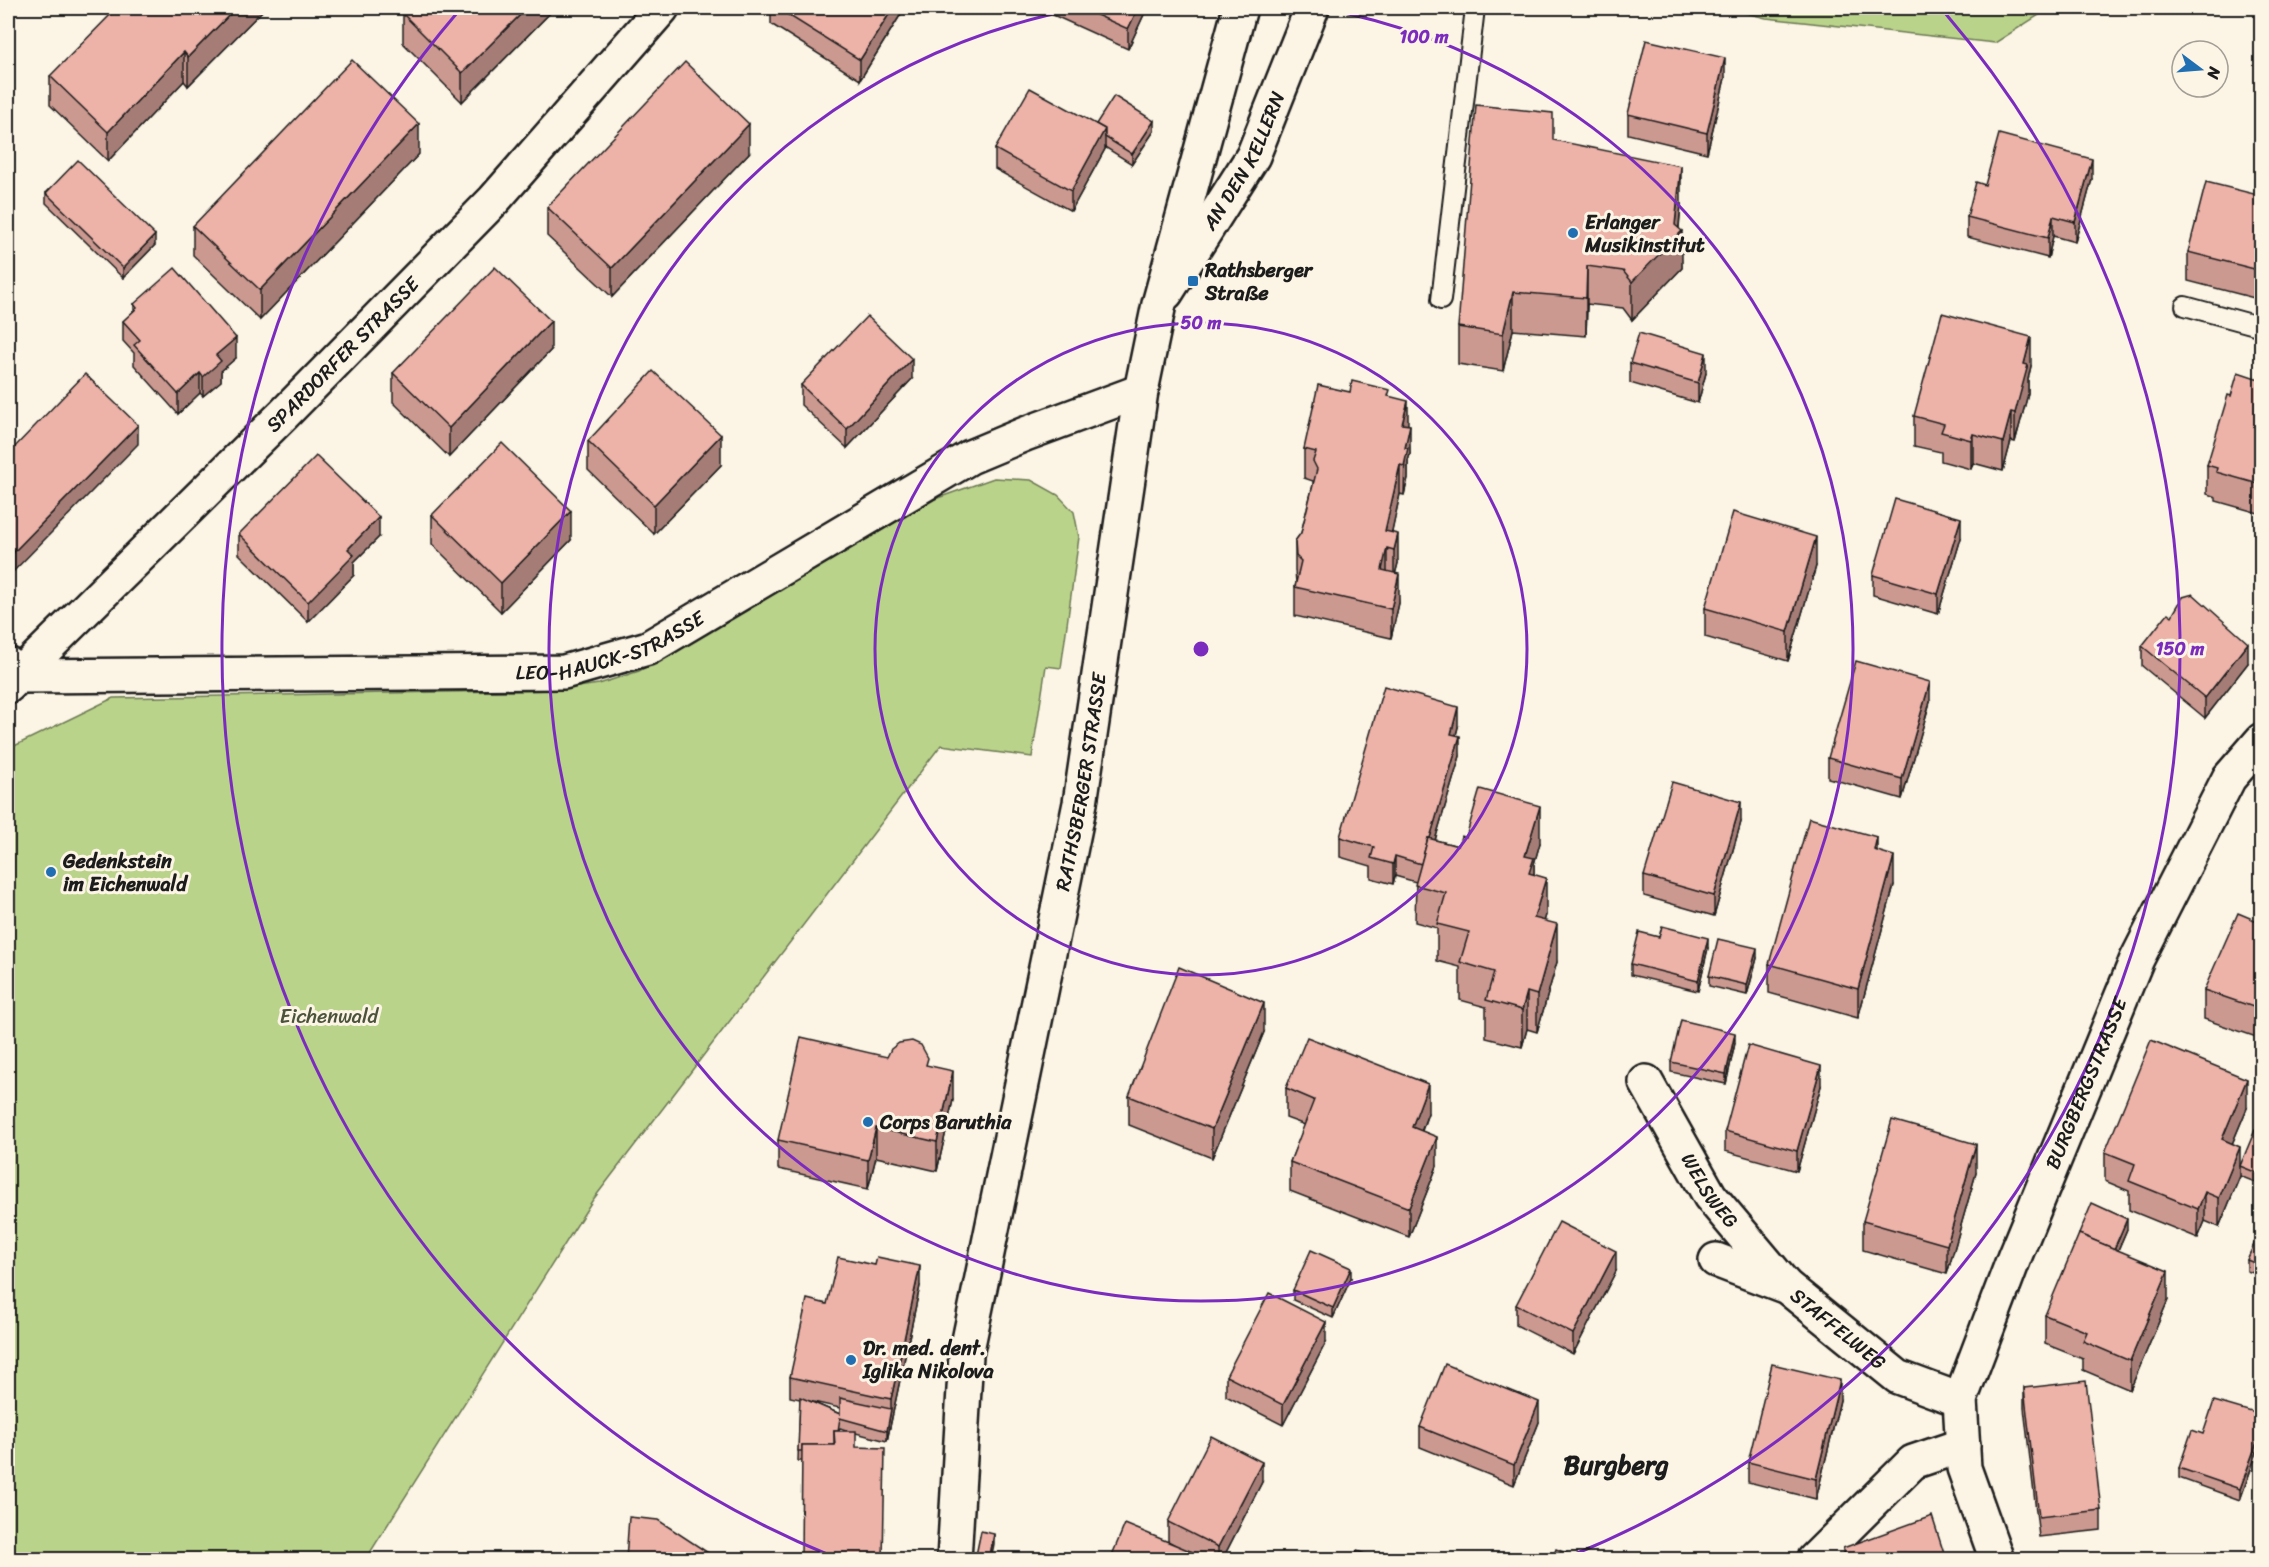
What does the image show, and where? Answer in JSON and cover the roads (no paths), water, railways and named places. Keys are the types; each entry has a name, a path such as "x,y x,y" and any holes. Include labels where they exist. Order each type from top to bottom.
{"street":[{"name":"SPARDORFER STRASSE","path":"12,675 284,414 494,200 662,8"},
{"name":"RATHSBERGER STRASSE","path":"954,1560 966,1355 1080,803 1141,391 1159,304 1240,8"},
{"name":"AN DEN KELLERN","path":"1159,304 1253,156 1312,8"},
{"name":"LEO-HAUCK-STRASSE","path":"12,675 564,672 648,648 970,457 1141,391"},
{"name":"BURGBERGSTRASSE","path":"1998,1560 1964,1468 1960,1400 2018,1247 2137,959 2229,778 2262,740"},
{"name":"WELSWEG","path":"1646,1082 1710,1196 1787,1287"},
{"name":"STAFFELWEG","path":"1716,1260 1787,1287 1899,1377 1960,1400"},
{"path":"1814,1560 1913,1462 1963,1446"}],"lane":[{"path":"1441,300 1475,8"},
{"path":"2185,306 2262,327"}],"place":[{"name":"Erlanger Musikinstitut","path":"1573,233"},
{"name":"Rathsberger Straße","path":"1193,281"},
{"name":"Gedenkstein im Eichenwald","path":"51,872"},
{"name":"Corps Baruthia","path":"868,1122"},
{"name":"Dr. med. dent. Iglika Nikolova","path":"851,1360"}],"district":[{"name":"Burgberg","path":"1616,1465"}],"park label":[{"name":"Eichenwald","path":"329,1016"}]}
